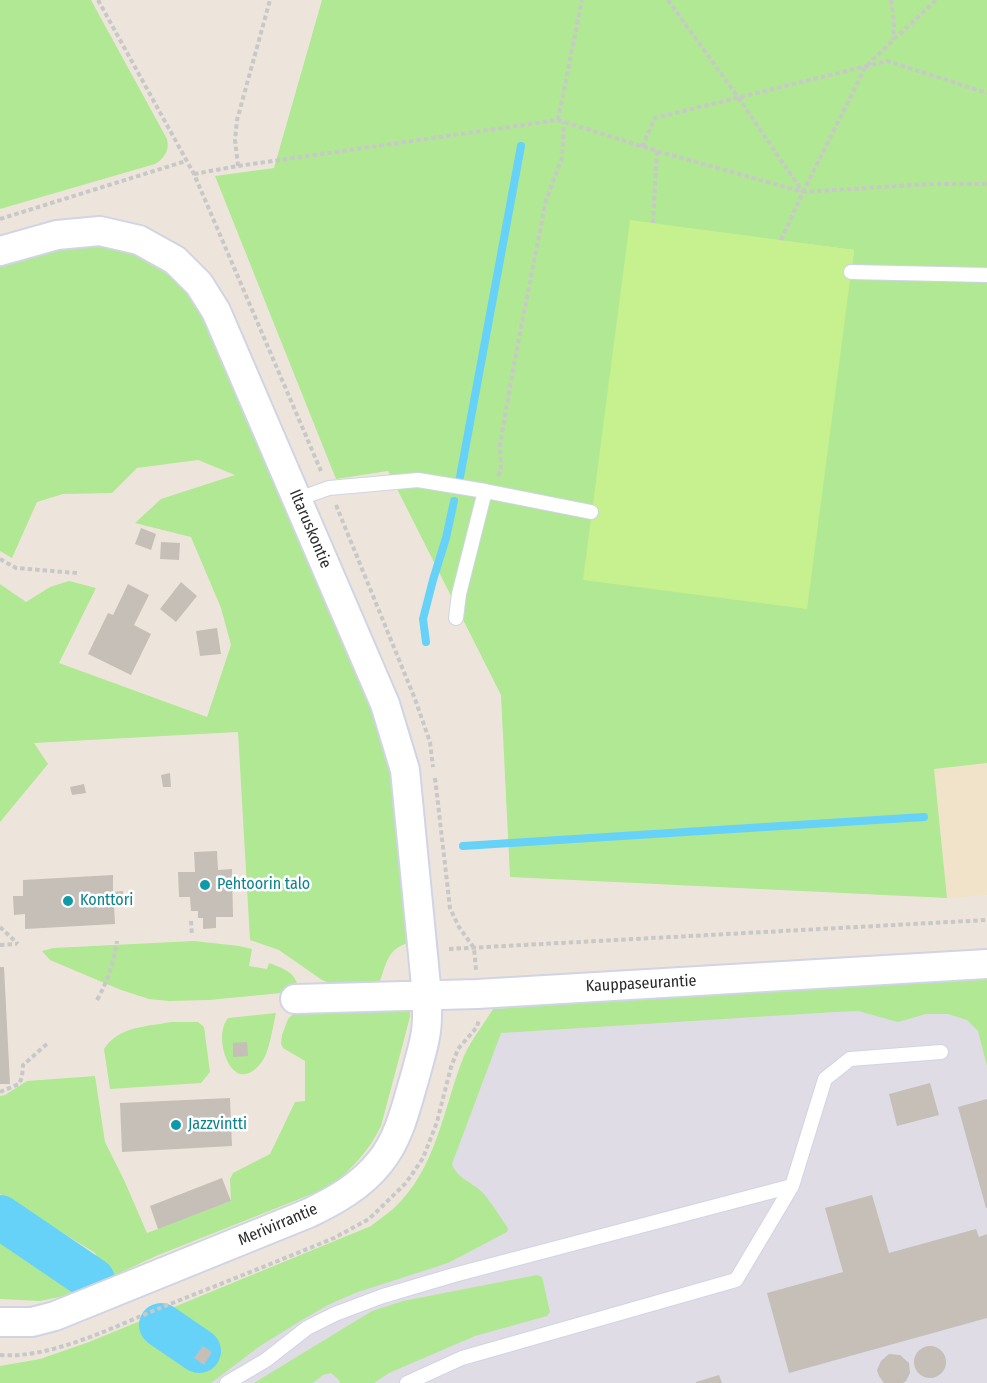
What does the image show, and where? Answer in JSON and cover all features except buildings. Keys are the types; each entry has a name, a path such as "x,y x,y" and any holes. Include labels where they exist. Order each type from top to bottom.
{"street":[{"name":"Iltaruskontie","path":"0,250 57,235 100,231 139,240 175,260 199,284 216,311 385,704 405,770 427,996"},
{"name":"Kauppaseurantie","path":"295,999 477,994 987,964"},
{"name":"Merivirrantie","path":"0,1322 32,1322 55,1316 309,1213 337,1199 360,1182 381,1162 404,1113 426,1036 427,996"}],"lane":[{"path":"851,272 987,274"},
{"path":"298,499 329,488 418,480 591,512"},
{"path":"456,618 459,594 487,491"},
{"path":"407,1383 462,1358 736,1280 792,1186 825,1079 850,1059 941,1052"},
{"path":"227,1383 266,1360 307,1328 335,1314 383,1296 454,1275 792,1186"}],"path":[{"path":"238,166 237,120 270,0"},
{"path":"558,120 582,0"},
{"path":"668,0 803,192"},
{"path":"891,0 894,22 893,41"},
{"path":"781,240 866,66 936,0"},
{"path":"642,147 655,118 887,61 987,93"},
{"path":"194,174 558,120 642,147 803,192 929,184 987,184"},
{"path":"487,491 501,470 500,446 514,364 546,200 562,158 564,122"},
{"path":"653,223 657,151"},
{"path":"0,219 186,161"},
{"path":"0,559 16,568 77,573"},
{"path":"474,948 987,920"},
{"path":"191,921 192,936"},
{"path":"0,927 18,944 0,945"},
{"path":"97,1000 108,981 117,941"},
{"path":"0,1092 19,1084 23,1065 47,1044"}],"shaded area":[{"path":"987,763 987,895 947,898 934,769"},
{"path":"987,994 987,1383 179,1383 426,1224 497,1025"}],"green space":[{"path":"0,0 91,0 167,139 166,154 161,160 155,164 0,209"},
{"path":"322,0 987,0 987,763 934,769 947,898 510,877 501,695 388,471 336,479 215,176 274,168","holes":["630,221 854,250 851,272"]},
{"path":"630,220 854,250 807,609 583,580"},
{"path":"70,247 113,249 141,258 166,273 177,283 202,314 221,345 388,740 408,943 391,954 379,984 336,986 322,980 279,950 250,940 238,732 34,743 48,764 0,822 0,584 26,602 50,587 69,581 96,588 59,663 207,717 231,645 221,608 191,537 135,523 161,499 235,475 198,460 137,468 112,493 63,494 37,502 12,558 0,551 0,266 41,252"},
{"path":"194,941 252,949 249,966 267,969 269,963 284,969 295,978 298,989 292,992 209,1000 149,999 121,990 50,960 42,951 53,948"},
{"path":"987,977 987,1066 978,1031 967,1020 948,1014 926,1014 898,1022 858,1011 501,1033 452,1164 461,1177 479,1189 486,1197 508,1228 507,1232 448,1263 355,1293 328,1305 260,1346 211,1383 0,1383 0,1366 40,1359 89,1342 371,1226 393,1209 420,1176 437,1137 464,1056 493,1009"},
{"path":"408,1009 410,1017 381,1126 360,1159 332,1186 156,1256 74,1294 40,1301 0,1299 0,1242 66,1288 90,1279 99,1262 95,1253 0,1194 0,1096 27,1081 95,1076 105,1142 147,1233 231,1201 230,1179 233,1173 270,1154 295,1102 305,1101 305,1061 283,1048 281,1044 288,1019 296,1011"},
{"path":"276,1013 263,1059 251,1072 241,1074 236,1072 228,1062 222,1043 223,1029 228,1018"},
{"path":"171,1022 198,1022 204,1027 210,1072 201,1083 110,1089 104,1049 110,1041 134,1029"},
{"path":"537,1275 542,1277 550,1312 547,1316 475,1336 389,1373 374,1383 340,1383 331,1373 323,1375 313,1383 254,1383 372,1311 403,1301"}],"waterway":[{"path":"460,477 521,146"},
{"path":"426,642 423,619 454,501"},
{"path":"463,846 924,817"},
{"path":"0,1217 93,1280"},
{"path":"161,1325 199,1351"}],"place":[{"name":"Pehtoorin talo","path":"205,885"},
{"name":"Konttori","path":"68,901"},
{"name":"Jazzvintti","path":"176,1125"}]}
